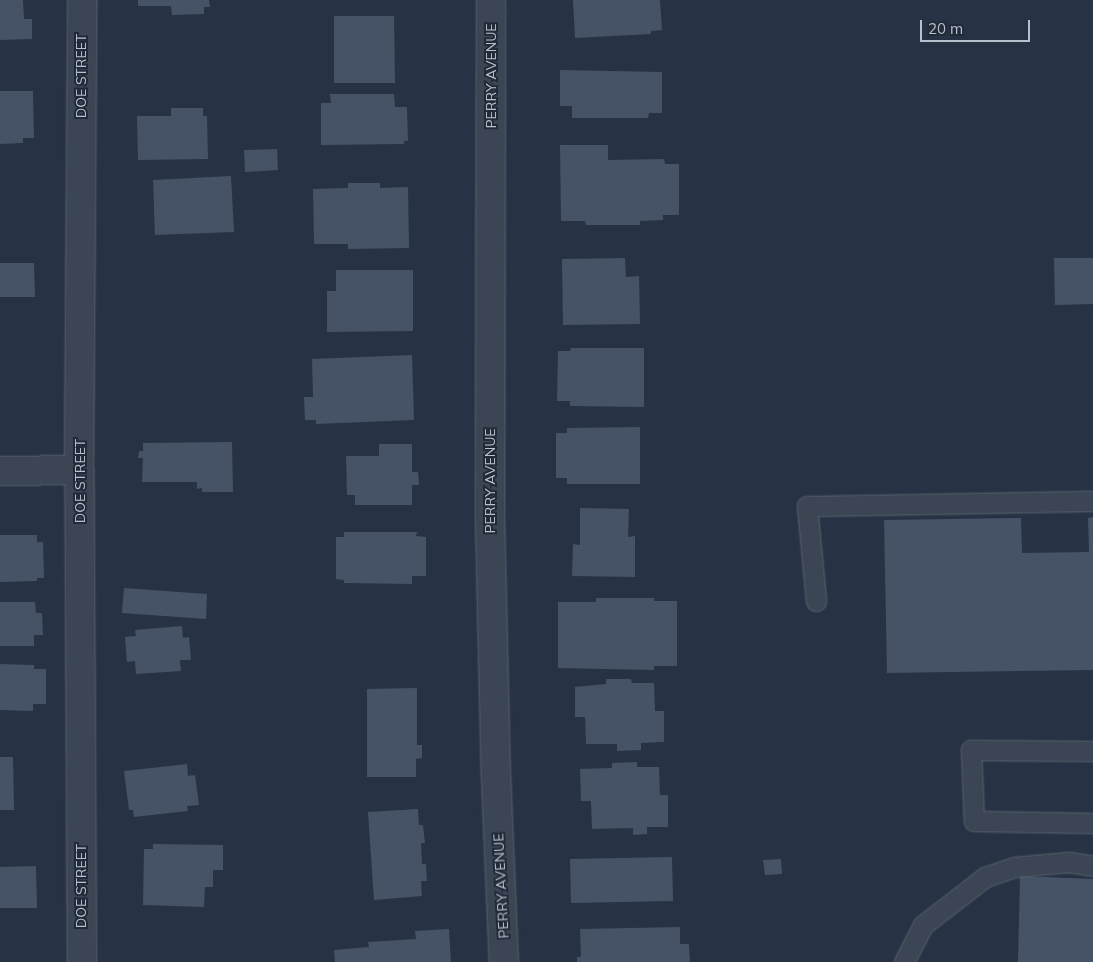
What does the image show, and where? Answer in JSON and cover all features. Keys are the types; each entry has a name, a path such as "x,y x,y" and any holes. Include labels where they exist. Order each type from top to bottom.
{"street":[{"name":"DOE STREET","path":"82,0 80,470 82,962"},
{"name":"PERRY AVENUE","path":"491,0 490,518 496,776 504,962"},
{"path":"0,471 80,470"}],"lane":[{"path":"816,601 807,506 1093,501"},
{"path":"1093,752 970,750 974,822 1093,823"},
{"path":"904,962 923,925 985,877 1014,867 1069,862 1093,866"}],"building":[{"path":"0,0 23,0 24,19 32,19 32,39 0,40"},
{"path":"138,0 209,0 210,7 204,7 204,14 172,15 171,6 138,6"},
{"path":"573,0 660,0 662,30 651,31 651,34 575,38"},
{"path":"334,16 394,16 395,83 334,83"},
{"path":"560,70 662,72 662,113 649,113 648,118 572,118 572,106 560,106"},
{"path":"0,91 33,91 34,138 23,138 23,143 0,144"},
{"path":"330,94 394,94 395,107 407,107 408,141 404,141 404,144 321,145 321,103 331,103"},
{"path":"171,108 203,108 203,116 207,116 208,159 138,160 137,116 171,116"},
{"path":"560,145 608,145 608,160 664,159 665,164 679,164 679,215 663,215 663,220 640,221 640,225 586,225 585,221 561,221"},
{"path":"277,149 278,170 245,172 244,150"},
{"path":"231,176 234,232 155,235 153,180"},
{"path":"348,183 380,183 380,188 408,187 409,248 348,249 348,244 314,244 313,189 348,188"},
{"path":"625,258 626,277 639,276 640,324 563,325 562,259"},
{"path":"1054,258 1093,258 1093,304 1055,305"},
{"path":"0,263 34,263 35,297 0,297"},
{"path":"336,270 413,270 413,331 327,332 327,291 336,291"},
{"path":"571,348 644,348 644,407 570,406 570,401 557,401 558,351 570,351"},
{"path":"412,355 414,420 316,424 316,420 305,420 304,397 313,397 312,359"},
{"path":"640,427 640,484 567,484 567,478 556,478 556,433 567,433 567,428"},
{"path":"232,442 233,492 202,492 202,488 197,489 197,482 142,482 143,458 138,458 139,451 143,451 143,443"},
{"path":"379,444 412,444 412,472 418,472 419,485 412,485 412,505 355,505 355,495 347,495 346,456 379,456"},
{"path":"580,508 629,509 628,537 635,536 635,577 572,576 573,544 580,545"},
{"path":"1093,517 1093,670 887,673 884,520 1021,518 1022,553 1089,552 1088,518"},
{"path":"344,532 417,532 416,536 426,537 426,576 412,576 412,584 344,583 344,580 336,579 336,537 344,537"},
{"path":"0,535 37,535 37,542 43,542 44,578 37,578 37,581 0,582"},
{"path":"124,588 207,594 206,619 122,613"},
{"path":"596,598 654,598 654,601 677,601 677,666 654,666 654,670 558,668 558,602 596,602"},
{"path":"0,602 35,602 36,613 42,613 43,635 34,635 34,646 0,646"},
{"path":"182,626 183,638 189,637 191,660 180,660 181,671 136,674 135,661 127,662 125,637 136,636 135,630"},
{"path":"0,664 34,665 34,669 46,669 46,704 33,704 33,711 0,710"},
{"path":"606,679 631,679 632,683 654,683 655,711 664,711 664,742 641,743 641,750 617,751 617,744 586,744 585,717 575,717 575,687 606,684"},
{"path":"417,688 417,745 422,745 422,758 416,759 416,777 367,777 367,689"},
{"path":"0,757 13,757 14,810 0,810"},
{"path":"637,762 637,767 659,767 660,795 668,795 668,827 647,827 647,834 633,835 633,828 592,829 591,801 581,801 580,769 612,768 612,763"},
{"path":"187,764 188,776 195,775 199,805 187,806 188,811 134,817 133,810 129,810 124,771"},
{"path":"418,809 419,825 423,825 425,843 421,843 422,864 426,864 427,881 421,881 422,896 374,900 368,812"},
{"path":"153,844 223,845 223,870 213,870 213,887 205,887 204,907 143,905 144,849 153,849"},
{"path":"672,857 673,901 571,903 570,859"},
{"path":"781,859 782,874 765,875 763,860"},
{"path":"36,866 37,908 0,908 0,867"},
{"path":"1020,876 1093,879 1093,962 1018,962"},
{"path":"680,927 680,944 689,944 690,962 577,962 577,957 581,957 580,929"},
{"path":"449,929 451,962 335,962 334,950 369,947 368,942 416,939 415,931"}]}
